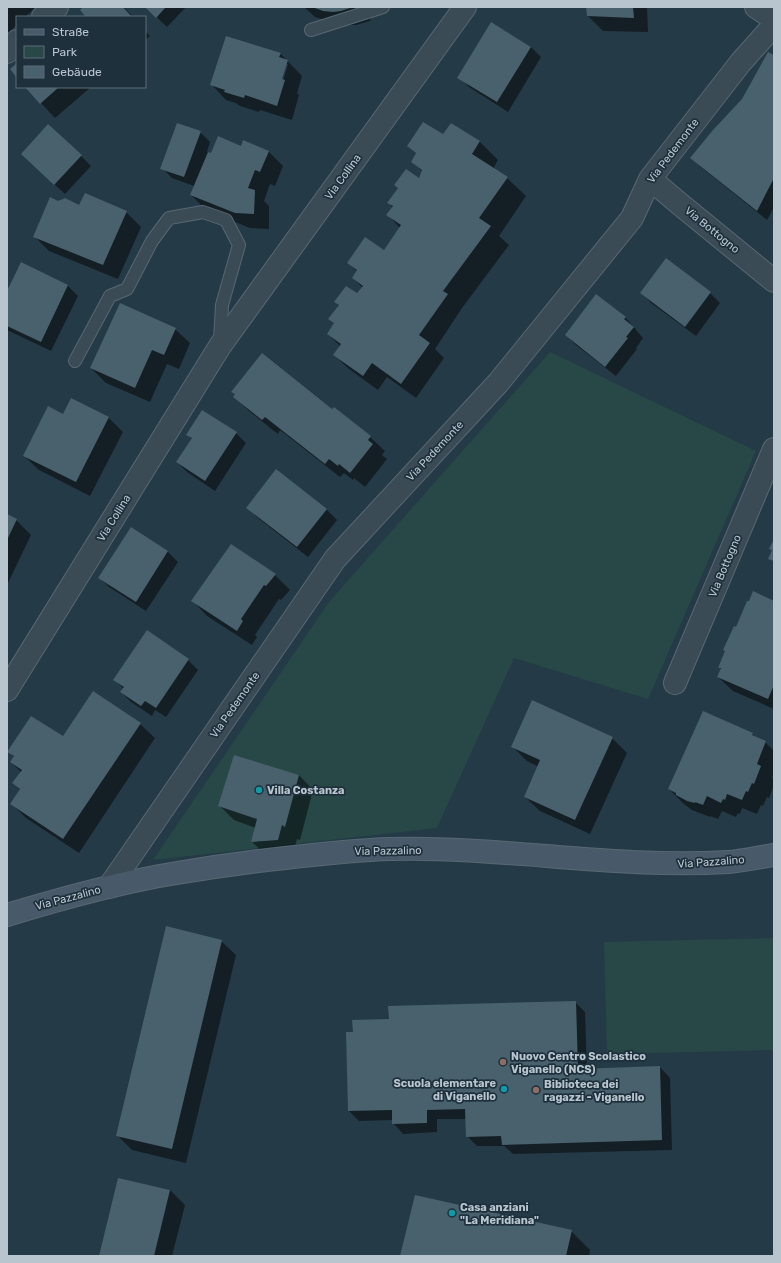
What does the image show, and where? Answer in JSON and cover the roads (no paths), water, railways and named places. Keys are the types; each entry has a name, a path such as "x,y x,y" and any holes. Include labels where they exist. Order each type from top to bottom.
{"main road":[{"name":"Via Pazzalino","path":"7,915 109,887 176,873 330,853 390,849 468,850 668,864 730,862 774,855"}],"street":[{"path":"44,16 57,7"},
{"name":"Via Collina","path":"7,690 220,346 465,7"},
{"path":"756,7 774,18"},
{"name":"Via Pedemonte","path":"109,887 335,559 498,383 632,218 650,179 741,62 774,25"},
{"path":"7,52 16,42"},
{"name":"Via Bottogno","path":"650,179 774,281"},
{"name":"Via Bottogno","path":"675,683 774,449"}],"lane":[{"path":"311,30 383,7"},
{"name":"Via Collina","path":"75,362 110,296 128,289 152,240 169,218 203,212 226,220 239,245 222,304 220,346"}],"place":[{"name":"Villa Costanza","path":"259,790"},
{"name":"Nuovo Centro Scolastico Viganello (NCS)","path":"503,1062"},
{"name":"Scuola elementare di Viganello","path":"504,1089"},
{"name":"Biblioteca dei ragazzi - Viganello","path":"536,1090"},
{"name":"Casa anziani \"La Meridiana\"","path":"452,1213"}]}
